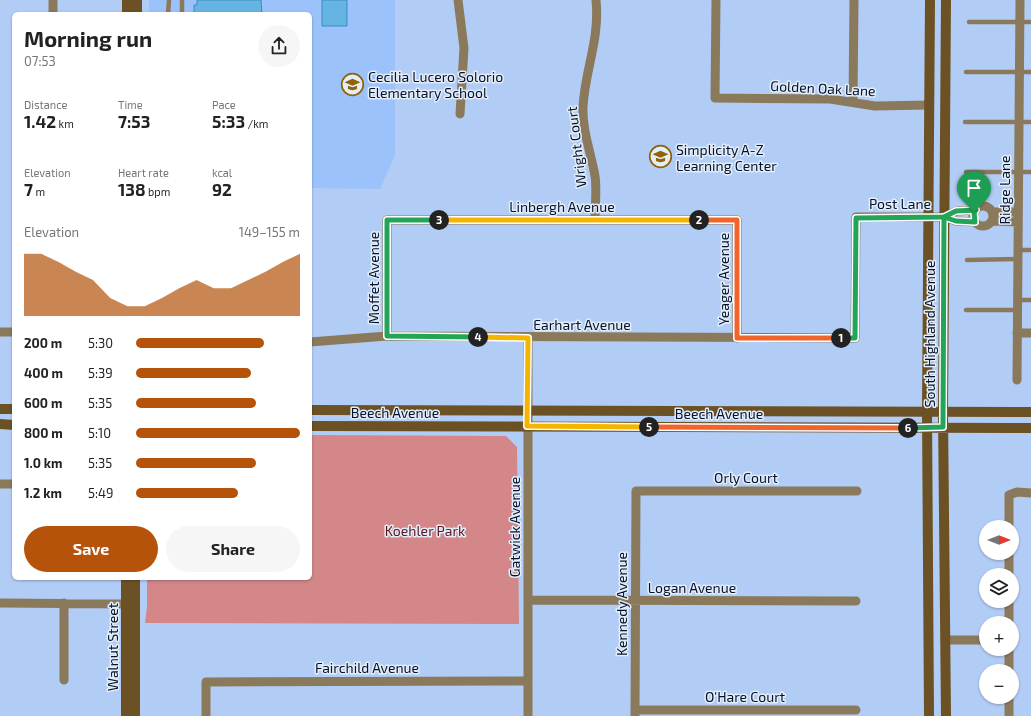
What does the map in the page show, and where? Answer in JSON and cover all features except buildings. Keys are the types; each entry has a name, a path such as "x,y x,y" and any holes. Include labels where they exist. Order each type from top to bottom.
{"street":[{"path":"53,12 54,0"},
{"path":"127,12 128,0"},
{"path":"137,0 137,12"},
{"path":"458,0 464,48 460,114"},
{"name":"Wright Court","path":"595,219 595,178 583,119 583,107 584,92 596,42 596,0"},
{"name":"Golden Oak Lane","path":"716,0 715,98 830,99 853,101 874,106 929,105"},
{"path":"853,101 854,0"},
{"name":"South Highland Avenue","path":"929,716 927,412 930,0"},
{"name":"South Highland Avenue","path":"946,0 943,412 946,716"},
{"name":"Ridge Lane","path":"1017,380 1020,0"},
{"path":"944,217 956,211 976,210 985,206 992,216 1018,222"},
{"path":"975,222 974,216 976,210"},
{"path":"944,217 956,221 975,222 984,226 992,216 1018,212"},
{"name":"Post Lane","path":"855,338 856,218 944,217"},
{"name":"Linbergh Avenue","path":"387,220 737,220"},
{"name":"Moffet Avenue","path":"387,220 387,336"},
{"name":"Yeager Avenue","path":"737,220 737,338"},
{"path":"0,332 12,332"},
{"path":"1017,333 1031,333"},
{"name":"Earhart Avenue","path":"312,342 387,336 528,338 855,338"},
{"name":"Gatwick Avenue","path":"528,338 528,716"},
{"path":"0,409 12,409"},
{"name":"Beech Avenue","path":"312,410 1031,412"},
{"path":"0,424 12,424"},
{"name":"Beech Avenue","path":"312,426 1031,428"},
{"path":"0,484 12,484"},
{"name":"Orly Court","path":"636,491 857,491"},
{"name":"Kennedy Avenue","path":"635,713 636,491"},
{"path":"1009,520 1009,495 1017,492 1031,493"},
{"name":"Walnut Street","path":"126,580 126,716"},
{"name":"Walnut Street","path":"135,580 135,716"},
{"name":"Logan Avenue","path":"528,600 856,601"},
{"path":"0,603 126,604"},
{"path":"64,603 64,680"},
{"path":"945,640 979,640"},
{"name":"Fairchild Avenue","path":"206,716 206,682 528,681"},
{"path":"1009,704 1009,716"},
{"name":"O'Hare Court","path":"635,713 856,710"}],"lane":[{"path":"168,0 168,12"},
{"path":"182,0 182,12"},
{"path":"969,22 1031,22"},
{"path":"966,72 1031,72"},
{"path":"965,122 1031,122"},
{"path":"966,172 1031,172"},
{"path":"1018,250 1031,250"},
{"path":"967,260 1018,259"},
{"path":"1017,300 1031,300"},
{"path":"966,310 1017,310"}],"shaded area":[{"name":"Cecilia Lucero Solorio Elementary School","path":"149,0 395,0 395,155 380,189 312,188 312,12 149,12"}],"green space":[{"name":"Koehler Park","path":"312,435 506,436 517,447 519,624 145,623 147,607 147,580 312,580"}],"place":[{"name":"Cecilia Lucero Solorio Elementary School","path":"352,84"},
{"name":"Simplicity A-Z Learning Center","path":"661,157"}],"route":[{"path":"974,212 975,222 956,221 944,217 943,427 527,426 528,338 387,336 387,220 737,220 737,338 855,338 856,218 929,218 944,217 956,211 976,210 974,212"}]}
